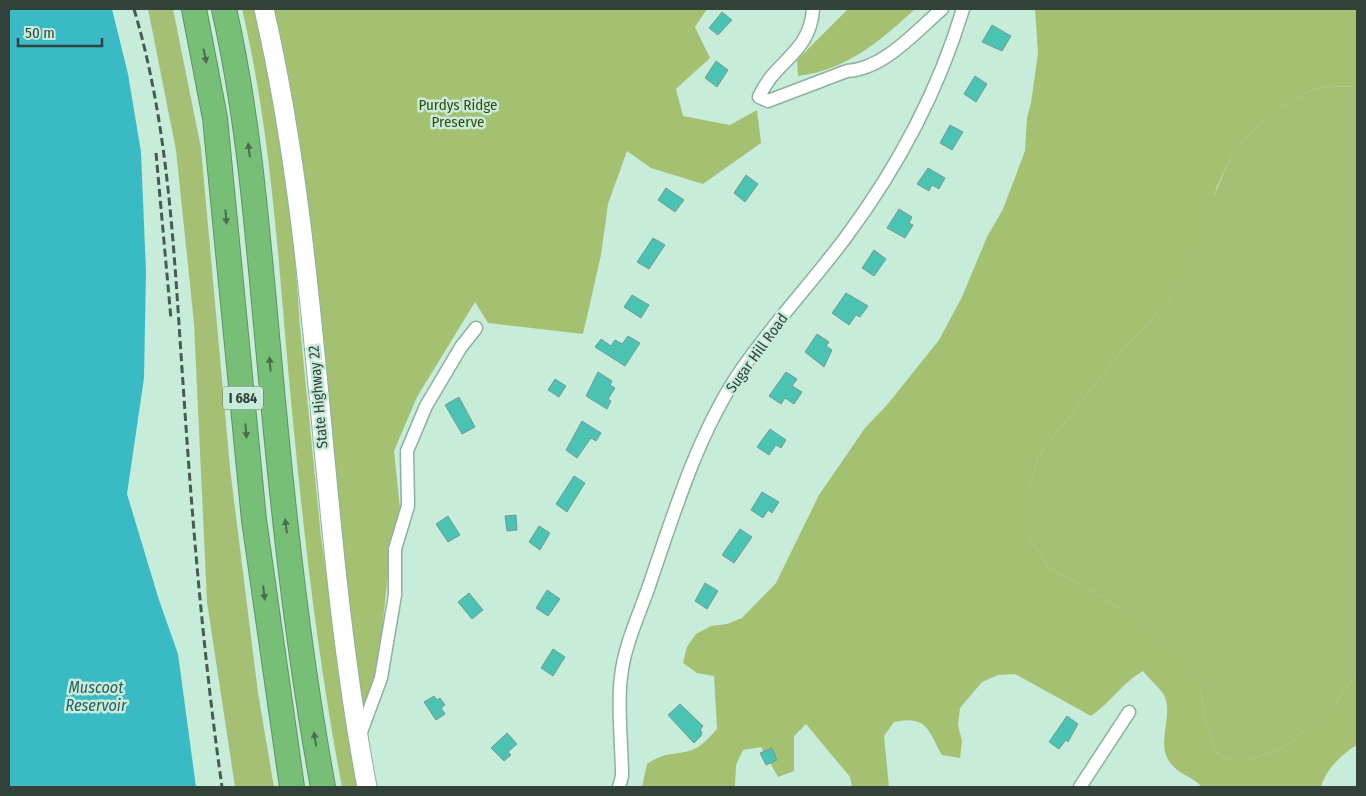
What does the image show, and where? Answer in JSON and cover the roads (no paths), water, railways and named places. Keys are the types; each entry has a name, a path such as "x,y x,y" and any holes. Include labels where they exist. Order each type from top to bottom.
{"highway":[{"name":"I 684","path":"194,9 206,60 216,127 254,520 292,787"},
{"name":"I 684","path":"224,9 246,123 285,517 303,660 323,787"}],"main road":[{"name":"State Highway 22","path":"264,9 291,142 300,204 330,514 367,787"}],"street":[{"path":"813,9 803,43 764,84 759,97 768,101 847,71 861,70 884,58 942,9"},
{"name":"Sugar Hill Road","path":"619,787 622,776 620,677 627,647 677,504 708,432 738,375 846,238 900,158 933,93 964,9"},
{"path":"359,737 382,678 395,595 395,549 408,506 407,452 426,406 461,348 476,328"},
{"path":"1080,787 1129,712"}],"water":[{"name":"Muscoot Reservoir","path":"9,9 112,9 128,74 141,152 146,272 144,378 127,494 159,600 178,654 196,787 9,787"}],"railway":[{"path":"134,9 156,101 169,195 199,585 222,787"},
{"path":"156,153 171,319"}],"park label":[{"name":"Purdys Ridge Preserve","path":"458,114"}]}
